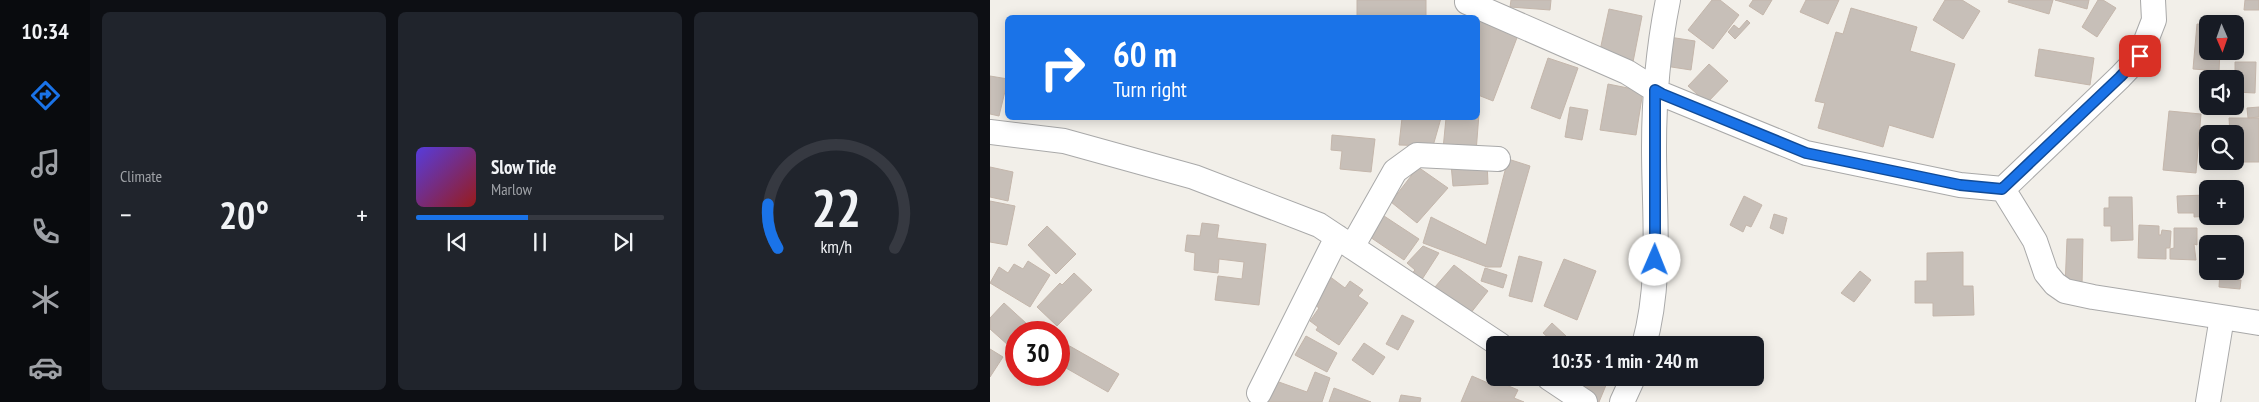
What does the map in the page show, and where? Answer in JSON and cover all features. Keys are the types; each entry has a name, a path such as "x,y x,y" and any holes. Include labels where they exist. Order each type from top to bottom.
{"street":[{"path":"1647,336 1650,326 1655,275 1655,90 1668,0"},
{"path":"1467,2 1626,72 1662,94 1806,153 1960,185 2002,189 2140,56 2154,20 2153,0"},
{"path":"990,132 1064,141 1194,176 1319,225 1486,336"},
{"path":"1259,393 1345,242 1395,170 1417,155 1498,159"},
{"path":"2002,189 2035,241 2046,273 2055,284 2065,291 2259,323"},
{"path":"2208,402 2222,317"},
{"path":"1560,386 1585,402"},
{"path":"1622,402 1629,386"}],"building":[{"path":"1357,0 1426,0 1426,15 1357,15"},
{"path":"1511,0 1551,0 1550,10 1510,7"},
{"path":"1712,0 1720,0 1739,15 1713,49 1688,30"},
{"path":"1753,0 1772,0 1763,15 1749,6"},
{"path":"1806,0 1839,0 1828,24 1800,12"},
{"path":"1945,0 1962,0 1980,11 1963,39 1933,20"},
{"path":"2009,0 2053,0 2049,14 2008,2"},
{"path":"2055,0 2089,0 2087,9"},
{"path":"2098,0 2103,0 2116,8 2097,37 2082,27"},
{"path":"2245,0 2259,0 2259,10 2244,10"},
{"path":"1851,8 1917,27 1910,51 1955,64 1933,138 1889,125 1883,147 1818,128 1825,103 1815,101 1836,32 1843,34"},
{"path":"1609,9 1642,16 1633,62 1599,55"},
{"path":"1747,20 1750,23 1735,39 1728,32 1734,25 1739,29"},
{"path":"1480,21 1518,35 1493,101 1480,96"},
{"path":"2197,24 2199,24 2199,60 2220,60 2219,70 2193,69"},
{"path":"1669,37 1695,41 1691,70 1665,66"},
{"path":"2039,49 2094,58 2090,85 2035,76"},
{"path":"1548,58 1578,68 1560,119 1531,108"},
{"path":"2235,62 2256,62 2255,93 2244,92 2244,70 2235,70"},
{"path":"1709,64 1728,81 1707,103 1688,86"},
{"path":"990,76 1005,78 1005,91 999,116 990,114"},
{"path":"1608,84 1643,91 1636,135 1600,130"},
{"path":"1570,107 1588,110 1582,140 1565,137"},
{"path":"2259,107 2259,117 2248,118 2247,108"},
{"path":"2169,111 2201,115 2196,173 2163,170"},
{"path":"2229,118 2259,118 2259,162 2244,162 2244,125 2229,125"},
{"path":"1402,120 1440,120 1433,146 1399,145"},
{"path":"1446,120 1479,120 1476,152 1443,149"},
{"path":"1332,135 1375,139 1371,172 1340,169 1342,151 1331,150"},
{"path":"1508,159 1530,166 1501,267 1487,267 1423,243 1431,217 1486,245"},
{"path":"1487,162 1488,184 1453,186 1451,164"},
{"path":"990,167 1013,172 1008,201 990,197"},
{"path":"1418,167 1448,188 1417,223 1391,202"},
{"path":"2199,195 2199,217 2194,217 2194,213 2178,213 2177,196"},
{"path":"1744,196 1762,205 1751,227 1746,225 1743,232 1730,225"},
{"path":"2109,197 2132,197 2133,240 2111,241 2111,226 2104,226 2104,208 2109,208"},
{"path":"990,201 1015,206 1007,245 990,242"},
{"path":"1381,214 1419,239 1404,260 1367,235"},
{"path":"1774,214 1787,218 1783,234 1770,228"},
{"path":"1202,223 1219,225 1217,238 1266,244 1259,305 1215,300 1218,276 1242,279 1244,262 1219,259 1218,273 1194,270 1195,253 1185,251 1187,235 1200,236"},
{"path":"2139,225 2159,226 2159,235 2161,235 2162,230 2171,231 2170,248 2166,248 2166,259 2138,258"},
{"path":"1047,226 1076,254 1056,274 1028,245"},
{"path":"2174,228 2197,228 2197,245 2194,244 2196,260 2170,259 2170,249 2174,248"},
{"path":"2067,239 2083,239 2082,286 2065,287"},
{"path":"1423,246 1439,253 1419,284 1408,278 1415,270 1407,263"},
{"path":"1963,252 1963,286 1973,286 1974,315 1933,316 1933,303 1915,303 1915,281 1927,281 1927,253"},
{"path":"1519,256 1542,262 1532,302 1509,296"},
{"path":"1564,259 1596,271 1577,320 1544,306"},
{"path":"1028,261 1050,275 1030,307 990,283 999,267 1008,273 1014,264 1023,269"},
{"path":"1454,265 1488,291 1470,314 1435,287"},
{"path":"1485,268 1507,275 1503,288 1481,281"},
{"path":"1860,271 1871,280 1854,302 1841,293"},
{"path":"1074,273 1092,290 1062,321 1052,321 1037,307 1060,283 1062,285"},
{"path":"1329,276 1345,288 1350,281 1363,290 1358,296 1368,303 1339,345 1316,330 1318,327 1310,321 1319,308 1310,301"},
{"path":"2219,280 2241,280 2240,289 2219,287"},
{"path":"1004,303 1024,321 1005,321 1005,342 990,329 990,318"},
{"path":"1402,315 1414,321 1398,350 1386,344"},
{"path":"1552,323 1566,336 1546,336 1543,333"},
{"path":"1306,336 1337,353 1327,372 1295,355"},
{"path":"1364,343 1385,357 1373,375 1352,360"},
{"path":"1070,346 1119,374 1108,392 1070,370"},
{"path":"990,349 1003,357 990,377"},
{"path":"1315,372 1330,378 1322,402 1267,402 1276,381 1307,392"},
{"path":"1472,376 1486,382 1486,386 1509,386 1518,390 1514,398 1524,402 1461,402"},
{"path":"1576,386 1606,386 1599,402 1574,392"},
{"path":"1334,388 1371,402 1329,402"},
{"path":"1401,395 1421,398 1420,402 1399,402"}],"route":[{"path":"1655,260 1655,90 1806,153 1960,185 2002,189 2140,56"}]}
